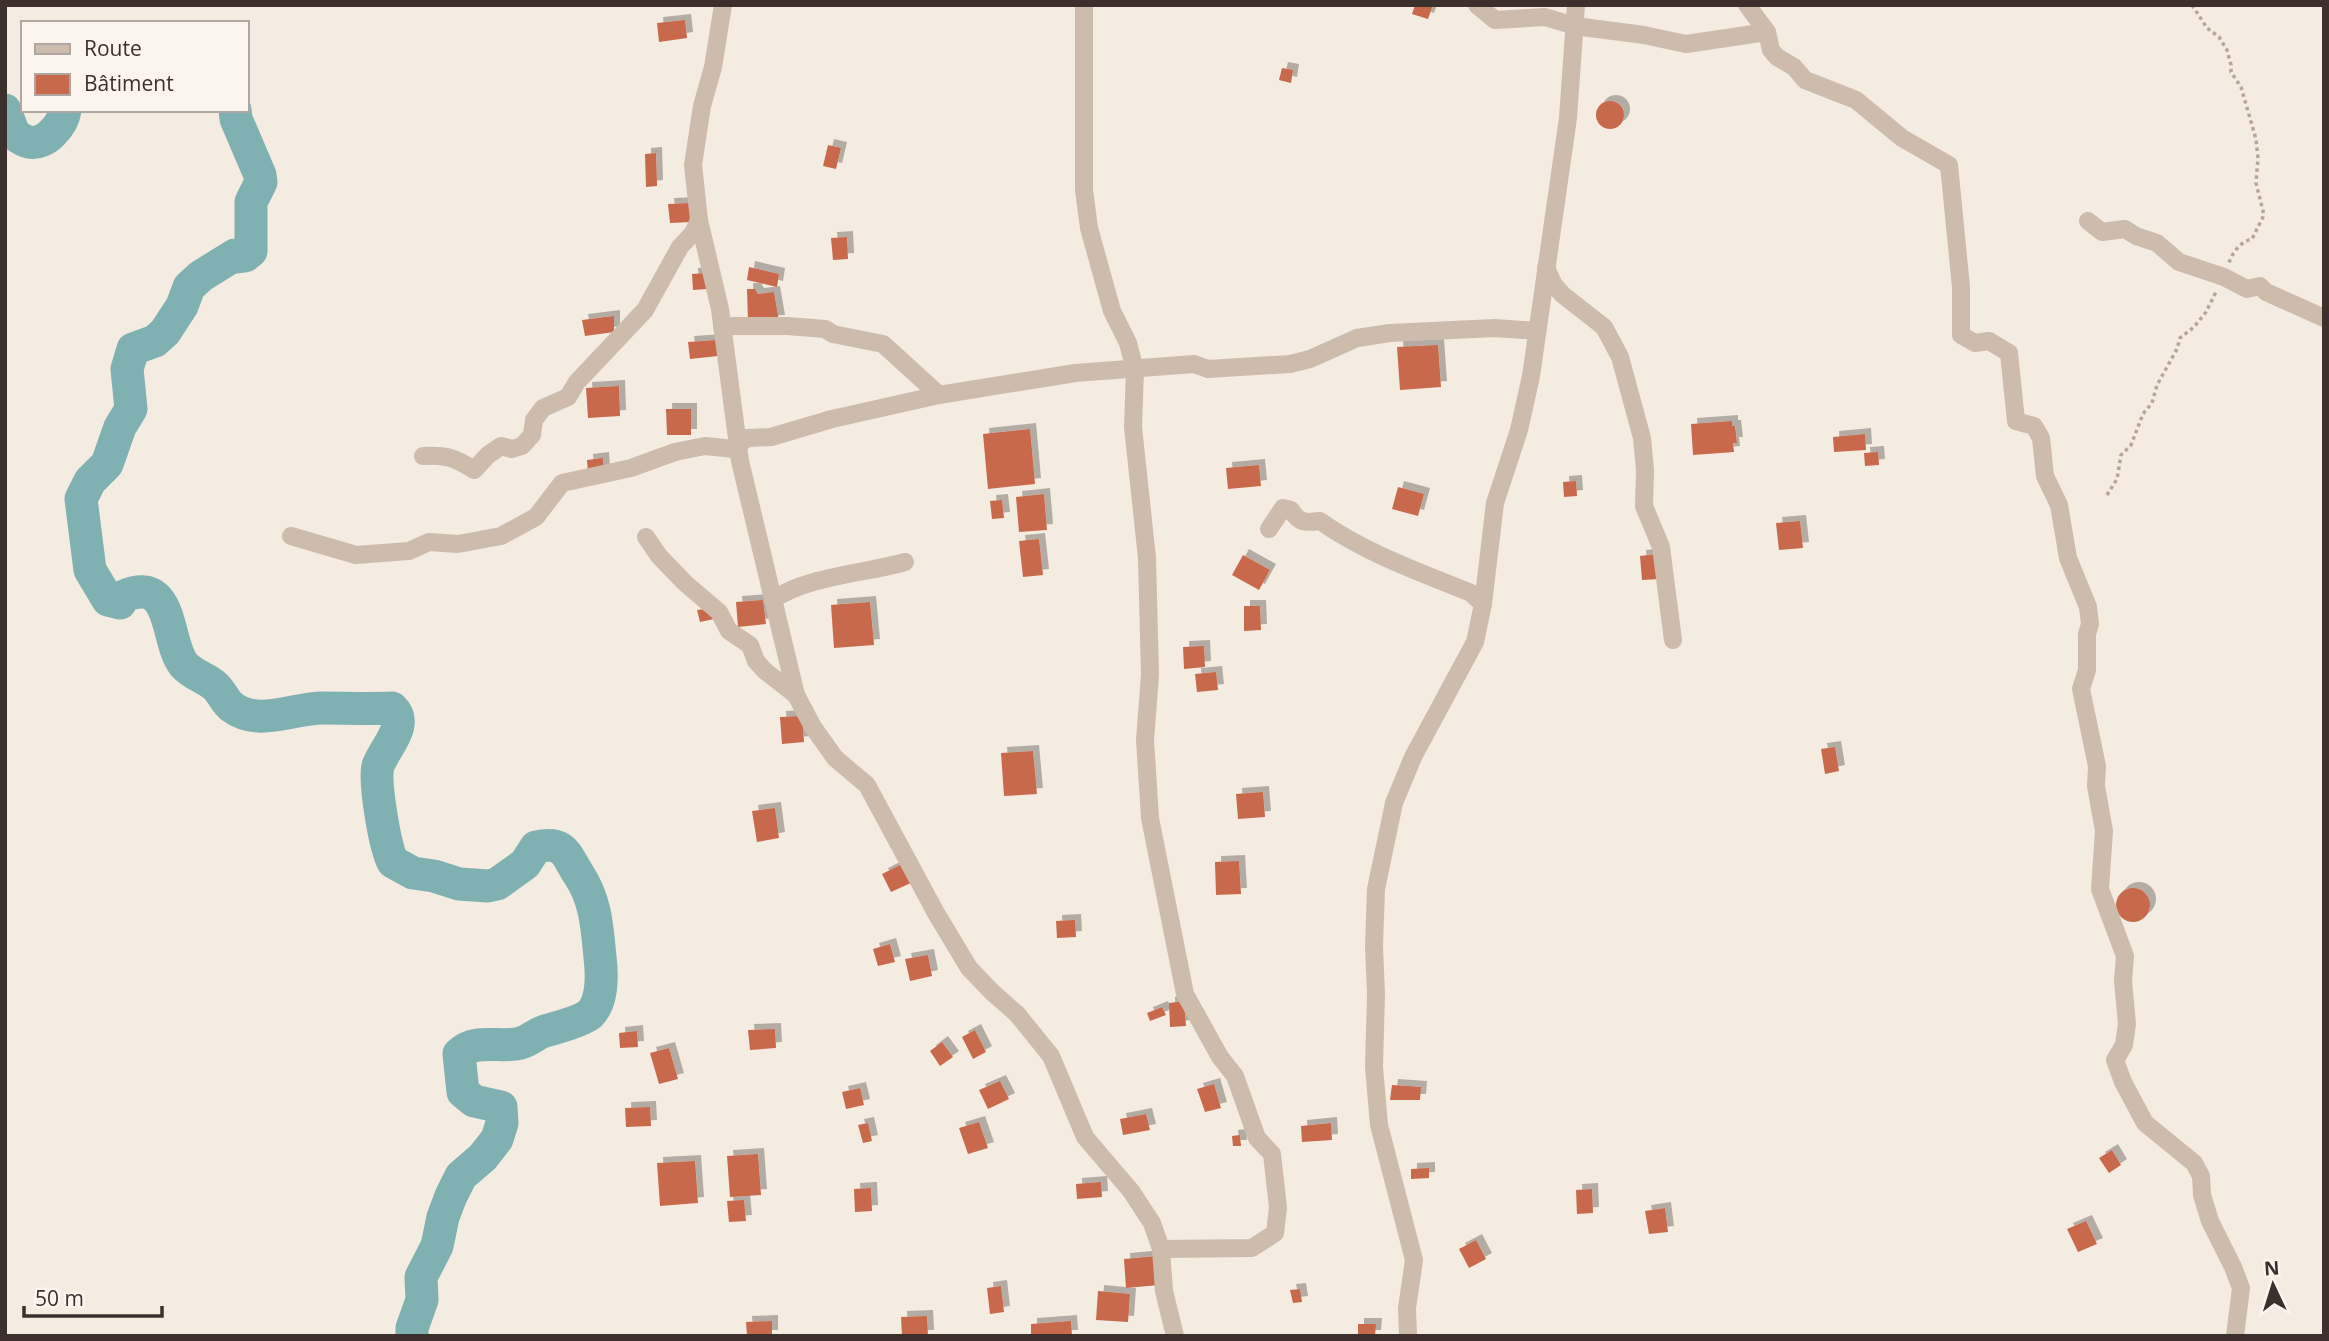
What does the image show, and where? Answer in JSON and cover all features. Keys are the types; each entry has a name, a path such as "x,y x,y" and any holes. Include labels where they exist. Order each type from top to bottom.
{"street":[{"path":"723,5 693,165 699,220 722,326 738,446 796,695 813,727 835,758 867,785 969,968 1017,1014 1051,1056 1085,1136 1131,1191 1152,1223 1161,1249 1164,1291 1175,1336"},
{"path":"1084,5 1084,190 1089,228 1112,311 1128,343 1135,370 1133,427 1147,558 1150,675 1145,740 1150,818 1185,994 1220,1057 1235,1076 1257,1138 1272,1154 1278,1208 1275,1233 1252,1248 1161,1249"},
{"path":"1477,5 1494,20 1545,18 1575,26 1644,35 1686,44 1767,32"},
{"path":"1408,1336 1407,1308 1414,1260 1379,1125 1374,1067 1376,889 1394,803 1413,757 1475,642 1483,604 1495,503 1519,430 1537,331 1568,118 1576,5"},
{"path":"1747,5 1767,32 1771,50 1794,67 1805,80 1856,100 1902,138 1949,165 1962,288 1961,335 1975,343 1989,341 2009,352 2016,421 2034,426 2040,438 2045,476 2059,505 2068,558 2088,607 2090,624 2087,634 2087,660 2081,689 2097,766 2096,786 2105,831 2100,889 2125,956 2123,981 2127,1024 2124,1045 2115,1060 2123,1082 2145,1123 2194,1163 2201,1176 2202,1195 2210,1221 2234,1267 2241,1288 2235,1336"},
{"path":"422,456 437,454 454,458 474,470 501,446 512,449 522,446 532,435 534,420 543,408 568,397 577,382 645,310 680,247 693,233 699,220"},
{"path":"2088,221 2102,232 2125,229 2157,243 2179,262 2224,277 2247,289 2260,286 2266,292 2324,318"},
{"path":"1546,268 1554,285 1563,295 1604,327 1620,357 1642,438 1644,506 1661,547 1673,640"},
{"path":"722,326 818,328 833,334 883,344 939,394"},
{"path":"291,536 356,555 409,551 429,542 458,544 501,536 536,517 562,483 631,468 675,452 705,446 734,449 747,438 771,437 832,419 939,394 1075,373 1194,364 1208,369 1290,364 1310,359 1357,338 1390,333 1495,328 1537,331"},
{"path":"1269,529 1283,508 1291,510 1297,520 1306,523 1320,522 1381,555 1471,593 1483,604"},
{"path":"646,537 659,556 719,612 729,631 750,645 756,661 765,671 796,695"},
{"path":"774,600 785,591 805,584 905,562"}],"building":[{"path":"1415,5 1433,5 1428,19 1412,14"},
{"path":"685,20 687,38 659,42 657,23"},
{"path":"1282,68 1293,70 1291,83 1279,80"},
{"path":"1610,101 1620,105 1624,115 1620,125 1610,129 1600,125 1596,115 1600,105"},
{"path":"828,145 841,148 836,169 823,166"},
{"path":"656,153 657,186 646,187 645,154"},
{"path":"691,203 692,222 670,223 668,204"},
{"path":"847,237 848,259 833,260 831,238"},
{"path":"749,267 779,274 777,287 747,280"},
{"path":"706,273 707,289 693,290 692,274"},
{"path":"747,289 755,289 758,294 774,292 779,321 748,322"},
{"path":"614,316 614,332 585,336 582,320"},
{"path":"717,340 718,356 690,359 688,342"},
{"path":"1438,345 1441,387 1400,390 1397,347"},
{"path":"619,386 620,416 588,418 586,388"},
{"path":"666,409 691,409 691,435 667,435"},
{"path":"1732,421 1737,443 1733,443 1734,452 1693,455 1691,424"},
{"path":"1030,429 1035,484 988,489 983,434"},
{"path":"1865,434 1866,450 1834,452 1833,437"},
{"path":"1878,452 1879,465 1865,466 1864,453"},
{"path":"603,458 604,472 588,473 587,460"},
{"path":"1259,465 1261,486 1228,489 1226,468"},
{"path":"1576,481 1577,496 1564,497 1563,482"},
{"path":"1398,487 1424,494 1418,516 1392,509"},
{"path":"1044,494 1047,530 1019,532 1016,497"},
{"path":"1002,500 1004,518 992,519 990,501"},
{"path":"1800,521 1803,548 1779,550 1776,523"},
{"path":"1039,539 1043,575 1023,577 1019,541"},
{"path":"1658,554 1660,579 1642,580 1640,556"},
{"path":"1243,555 1270,570 1259,590 1232,575"},
{"path":"763,600 766,624 738,627 736,602"},
{"path":"870,602 874,645 834,648 831,605"},
{"path":"1244,606 1260,606 1261,630 1244,631"},
{"path":"711,608 714,619 700,622 697,610"},
{"path":"1204,646 1205,667 1184,669 1183,647"},
{"path":"1216,672 1218,690 1197,692 1195,674"},
{"path":"802,716 804,742 782,744 780,717"},
{"path":"1835,747 1839,771 1825,774 1821,749"},
{"path":"1033,751 1037,794 1004,796 1001,753"},
{"path":"1263,792 1265,817 1238,819 1236,794"},
{"path":"775,808 779,838 757,842 752,811"},
{"path":"1239,861 1241,894 1216,895 1215,862"},
{"path":"904,863 913,882 891,892 882,874"},
{"path":"2133,888 2145,893 2150,905 2145,917 2133,922 2121,917 2116,905 2121,893"},
{"path":"1075,920 1076,937 1057,938 1056,921"},
{"path":"890,944 895,962 878,966 873,949"},
{"path":"928,955 932,976 910,981 905,959"},
{"path":"1184,1001 1186,1026 1170,1027 1169,1003"},
{"path":"1162,1007 1166,1015 1150,1021 1147,1013"},
{"path":"775,1029 776,1048 750,1050 748,1030"},
{"path":"975,1030 986,1052 973,1059 962,1037"},
{"path":"637,1031 638,1047 620,1048 619,1033"},
{"path":"942,1042 953,1057 940,1066 930,1051"},
{"path":"669,1048 678,1079 659,1084 650,1053"},
{"path":"1000,1081 1009,1099 988,1109 979,1090"},
{"path":"1214,1084 1221,1108 1205,1112 1197,1089"},
{"path":"1392,1085 1421,1087 1420,1100 1390,1100"},
{"path":"860,1088 864,1105 846,1109 842,1092"},
{"path":"650,1107 651,1126 626,1127 625,1108"},
{"path":"1146,1114 1150,1130 1123,1135 1120,1119"},
{"path":"979,1122 988,1148 968,1154 959,1128"},
{"path":"868,1123 872,1141 863,1143 858,1125"},
{"path":"1331,1123 1332,1140 1302,1142 1301,1126"},
{"path":"1240,1135 1241,1146 1233,1146 1232,1136"},
{"path":"2112,1150 2121,1165 2109,1173 2099,1158"},
{"path":"758,1154 761,1195 730,1197 727,1156"},
{"path":"695,1161 698,1203 660,1206 657,1163"},
{"path":"1429,1168 1429,1178 1411,1179 1411,1169"},
{"path":"1101,1182 1102,1197 1077,1199 1076,1184"},
{"path":"871,1188 872,1211 855,1212 854,1189"},
{"path":"1592,1189 1593,1213 1577,1214 1576,1190"},
{"path":"744,1200 746,1221 729,1222 727,1201"},
{"path":"1665,1208 1668,1232 1649,1234 1645,1211"},
{"path":"2086,1221 2097,1244 2078,1252 2067,1229"},
{"path":"1476,1240 1486,1259 1469,1268 1459,1249"},
{"path":"1157,1256 1159,1285 1126,1288 1124,1259"},
{"path":"1001,1286 1004,1312 990,1314 987,1288"},
{"path":"1300,1289 1302,1302 1293,1303 1290,1290"},
{"path":"1098,1291 1130,1294 1128,1322 1096,1320"},
{"path":"927,1316 928,1336 902,1336 901,1317"},
{"path":"772,1321 772,1336 747,1336 746,1322"},
{"path":"1071,1321 1072,1336 1031,1336 1031,1324"},
{"path":"1358,1324 1376,1324 1375,1336 1358,1336"}],"waterway":[{"path":"5,110 14,134 29,142 47,138 61,122 65,112"},
{"path":"235,112 261,182 251,202 251,251 245,256 235,255 201,276 189,287 182,306 165,332 155,341 133,349 127,369 131,409 120,427 107,464 90,481 81,499 90,570 108,600 120,603 124,596 140,592 152,595 166,614 178,655 184,665 215,686 230,705 242,713 265,716 322,708 392,708 397,715 397,729 381,759 377,774 384,830 393,862 413,873 459,884 488,886 497,884 525,864 536,847 554,846 568,856 585,885 597,925 601,987 590,1014 575,1022 541,1032 520,1043 479,1045 459,1054 463,1092 474,1101 501,1107 502,1123 497,1139 483,1157 461,1176 451,1196 437,1246 421,1277 422,1300 412,1328 412,1336"}]}
